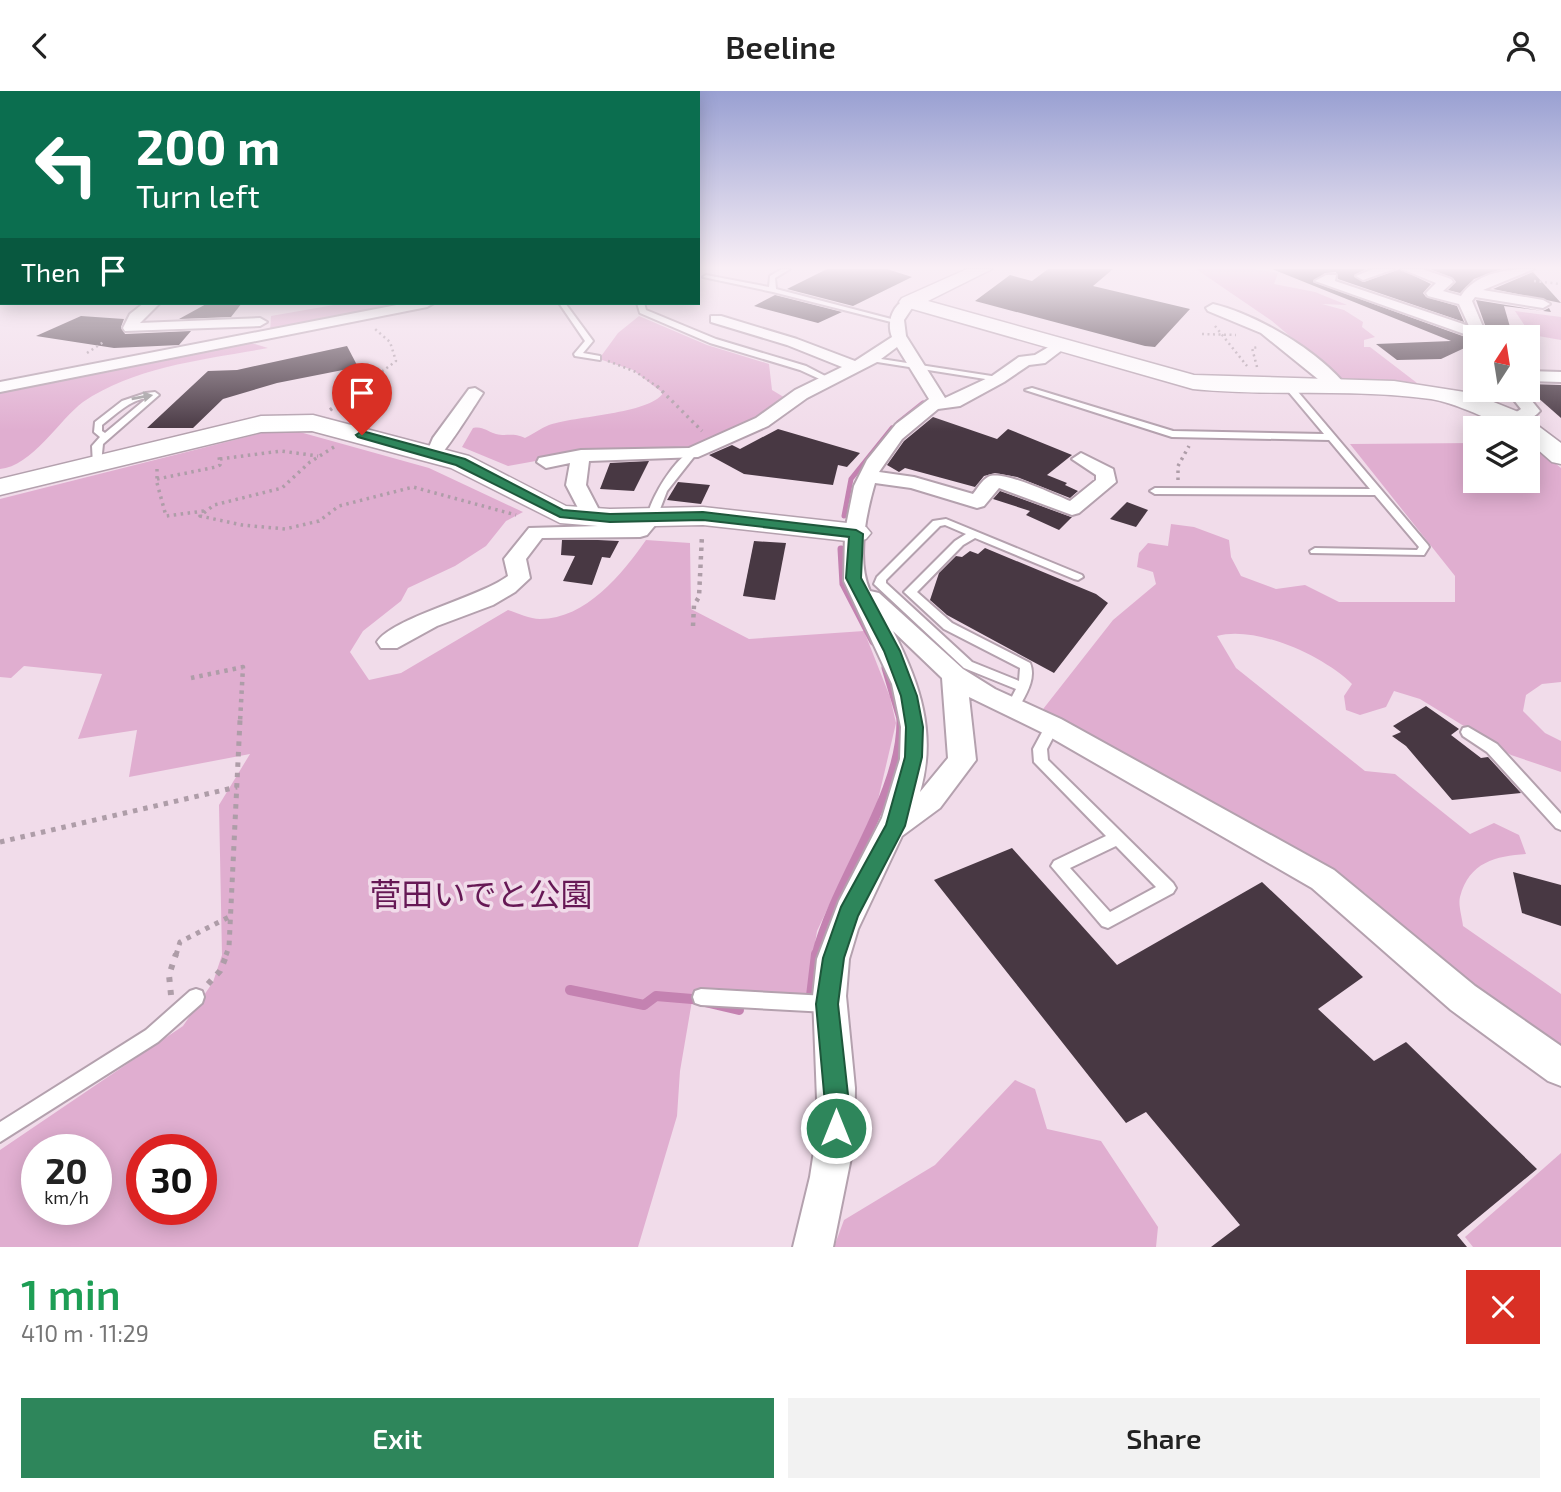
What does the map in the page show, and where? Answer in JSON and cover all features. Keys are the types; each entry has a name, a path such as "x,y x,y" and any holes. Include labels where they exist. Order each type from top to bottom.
{"street":[{"path":"132,323 130,328 225,323"},
{"path":"0,387 253,323"},
{"path":"729,323 864,363"},
{"path":"546,462 581,456 692,453 762,422 827,379 864,363 899,323"},
{"path":"813,1247 835,1152 837,1104 827,1004 834,958 848,913 895,826 913,757 915,727 909,696 892,651 853,578 856,534 867,476 903,428 934,405 937,399 902,323"},
{"path":"915,323 1062,344 1168,377 1220,386 1436,392 1487,406 1509,416"},
{"path":"1257,323 1340,389"},
{"path":"1441,323 1463,331"},
{"path":"934,405 954,402 998,379 1025,360 1039,360 1062,344"},
{"path":"1540,376 1561,377"},
{"path":"435,454 442,438 475,394"},
{"path":"1521,416 1531,411 1525,403"},
{"path":"0,487 286,421 313,423 460,462 551,517 703,516 856,534"},
{"path":"1540,439 1561,456"},
{"path":"551,517 588,508 576,485 581,456"},
{"path":"867,476 914,483 977,502 994,481 1006,483 1072,509 1106,482 1106,473 1081,459"},
{"path":"389,642 430,621 465,610 502,592 519,578 514,559 536,532 640,531 652,517"},
{"path":"859,590 954,675 986,696 1017,697 1052,726 1323,879 1463,998 1561,1068"},
{"path":"895,826 930,800 962,759 954,675"}],"lane":[{"path":"579,323 592,338 578,354 597,358"},
{"path":"671,323 713,341 803,368 827,379"},
{"path":"864,363 998,379"},
{"path":"1290,387 1424,547 1420,553 1315,551"},
{"path":"1029,390 1172,434 1331,437"},
{"path":"96,463 97,447 104,436 114,432 155,395 141,394 128,400 99,423 98,432 104,436"},
{"path":"652,517 654,507 669,481 692,453"},
{"path":"1155,491 1377,492"},
{"path":"974,534 959,543 910,592 948,626 1020,660 1028,672 1017,697 968,665 880,584 881,579 937,523 946,522 1078,577"},
{"path":"1052,726 1040,749 1041,762 1168,888 1108,921 1059,866 1117,838"},
{"path":"1468,732 1492,748 1561,824"},
{"path":"0,1133 152,1036 197,997"},
{"path":"701,997 827,1004"}],"path":[{"path":"350,396 396,361 390,342 367,323"},
{"path":"1214,325 1250,369"},
{"path":"1202,334 1220,335"},
{"path":"1220,386 1222,379 1259,365 1252,351 1253,346 1278,347 1287,344"},
{"path":"597,358 633,368 659,386 714,444"},
{"path":"323,445 346,449"},
{"path":"334,447 319,456 282,488 214,505 200,516 285,529 319,521 339,506 413,487 551,517"},
{"path":"220,459 279,450 298,450 319,456"},
{"path":"156,479 220,465 219,451 209,454"},
{"path":"156,461 156,479 166,516 204,511"},
{"path":"1177,472 1178,466"},
{"path":"488,499 551,517"},
{"path":"693,626 694,605 699,597 703,516"},
{"path":"191,678 243,667 229,947 220,971 197,997"},
{"path":"0,842 237,787"},
{"path":"171,996 169,975 180,942 230,917"}],"green space":[{"path":"271,323 314,323 270,332"},
{"path":"630,323 655,323 707,345 769,364 772,390 787,399 760,421 686,452 580,453 508,466 462,447 473,428 525,438 549,425 628,410 655,400 663,393 633,370 599,359 618,333"},
{"path":"1274,323 1363,323 1362,327 1375,337 1364,340 1364,347 1370,347 1417,383 1343,381"},
{"path":"1523,323 1561,323 1561,340 1540,336 1540,325"},
{"path":"248,342 268,348 172,366 125,380 103,390 83,402 23,460 0,469 0,391"},
{"name":"菅田いでと公園","path":"296,431 429,468 523,512 506,521 486,546 455,566 408,588 401,601 363,631 350,652 369,680 401,673 508,610 540,619 573,611 614,580 646,540 690,543 691,609 749,639 864,631 890,697 896,723 877,804 817,931 806,1000 693,995 680,1071 677,1116 638,1247 0,1247 0,1150 21,1136 21,1225 112,1225 112,1134 24,1134 183,1026 213,982 222,955 219,805 250,754 129,777 137,730 78,739 102,674 24,666 11,678 0,677 0,499 262,433"},
{"path":"1463,443 1463,493 1540,493 1540,451 1561,468 1561,682 1542,684 1526,695 1523,711 1545,733 1561,741 1561,772 1511,755 1420,699 1394,691 1386,707 1360,715 1346,710 1344,696 1352,684 1325,663 1289,645 1269,639 1251,635 1217,636 1236,668 1365,771 1395,774 1470,834 1494,823 1519,835 1526,854 1485,863 1464,885 1460,900 1463,926 1561,994 1561,1061 1442,964 1365,893 1040,713 1113,620 1156,584 1153,572 1137,567 1139,553 1148,543 1168,546 1171,524 1194,527 1229,540 1231,557 1241,576 1276,589 1305,585 1339,602 1455,602 1455,576 1350,444"},
{"path":"1015,1080 1035,1089 1047,1129 1101,1141 1158,1227 1156,1247 834,1247 844,1220 935,1165"},
{"path":"1561,1153 1561,1247 1473,1247 1465,1237"}],"building":[{"path":"65,323 123,323 121,327 125,334 191,331 179,345 114,348 36,336"},
{"path":"1058,323 1177,323 1155,347"},
{"path":"1406,323 1426,323 1463,336 1463,349 1441,359 1397,360 1376,344 1451,341"},
{"path":"1484,323 1509,323 1509,325"},
{"path":"347,346 358,367 277,383 223,399 193,428 147,428 208,371 237,370"},
{"path":"1540,384 1561,385 1561,418 1540,400"},
{"path":"933,417 997,439 1008,429 1072,455 1047,475 1078,491 1070,498 1017,477 995,473 984,476 975,487 905,468 899,472 887,465 904,441"},
{"path":"778,429 860,453 847,467 838,465 833,485 744,474 709,455 732,445 740,449"},
{"path":"649,461 634,491 600,489 610,463"},
{"path":"678,482 710,485 701,504 667,500"},
{"path":"1000,491 1072,517 1059,530 1026,515 1030,511 993,499"},
{"path":"1127,502 1148,510 1136,527 1110,519"},
{"path":"562,540 619,541 610,558 602,557 592,585 563,581 575,556 561,555"},
{"path":"754,541 786,543 775,600 743,596"},
{"path":"985,548 1096,594 1108,603 1054,673 947,615 930,600 939,573 956,556 962,557 970,551 978,554"},
{"path":"1426,706 1459,729 1451,735 1481,758 1488,757 1521,793 1452,800 1406,746 1392,736 1401,732 1393,726"},
{"path":"1012,848 1117,965 1262,882 1363,977 1318,1009 1374,1061 1406,1042 1537,1169 1457,1235 1467,1247 1211,1247 1240,1225 1146,1112 1126,1123 934,880"},
{"path":"1513,872 1561,885 1561,926 1522,913"}],"waterway":[{"path":"898,423 923,403"},
{"path":"844,516 851,479 892,428"},
{"path":"841,549 843,584 873,642"},
{"path":"885,668 901,721"},
{"path":"816,955 837,897 891,778 901,721"},
{"path":"810,1004 816,954"},
{"path":"570,990 644,1005 656,996 692,999 739,1010"}],"route":[{"path":"362,435 460,462 560,513 610,518 703,516 856,534 853,578 892,651 909,696 915,727 913,757 895,826 848,913 834,958 827,1004 837,1104 836,1128"}]}
